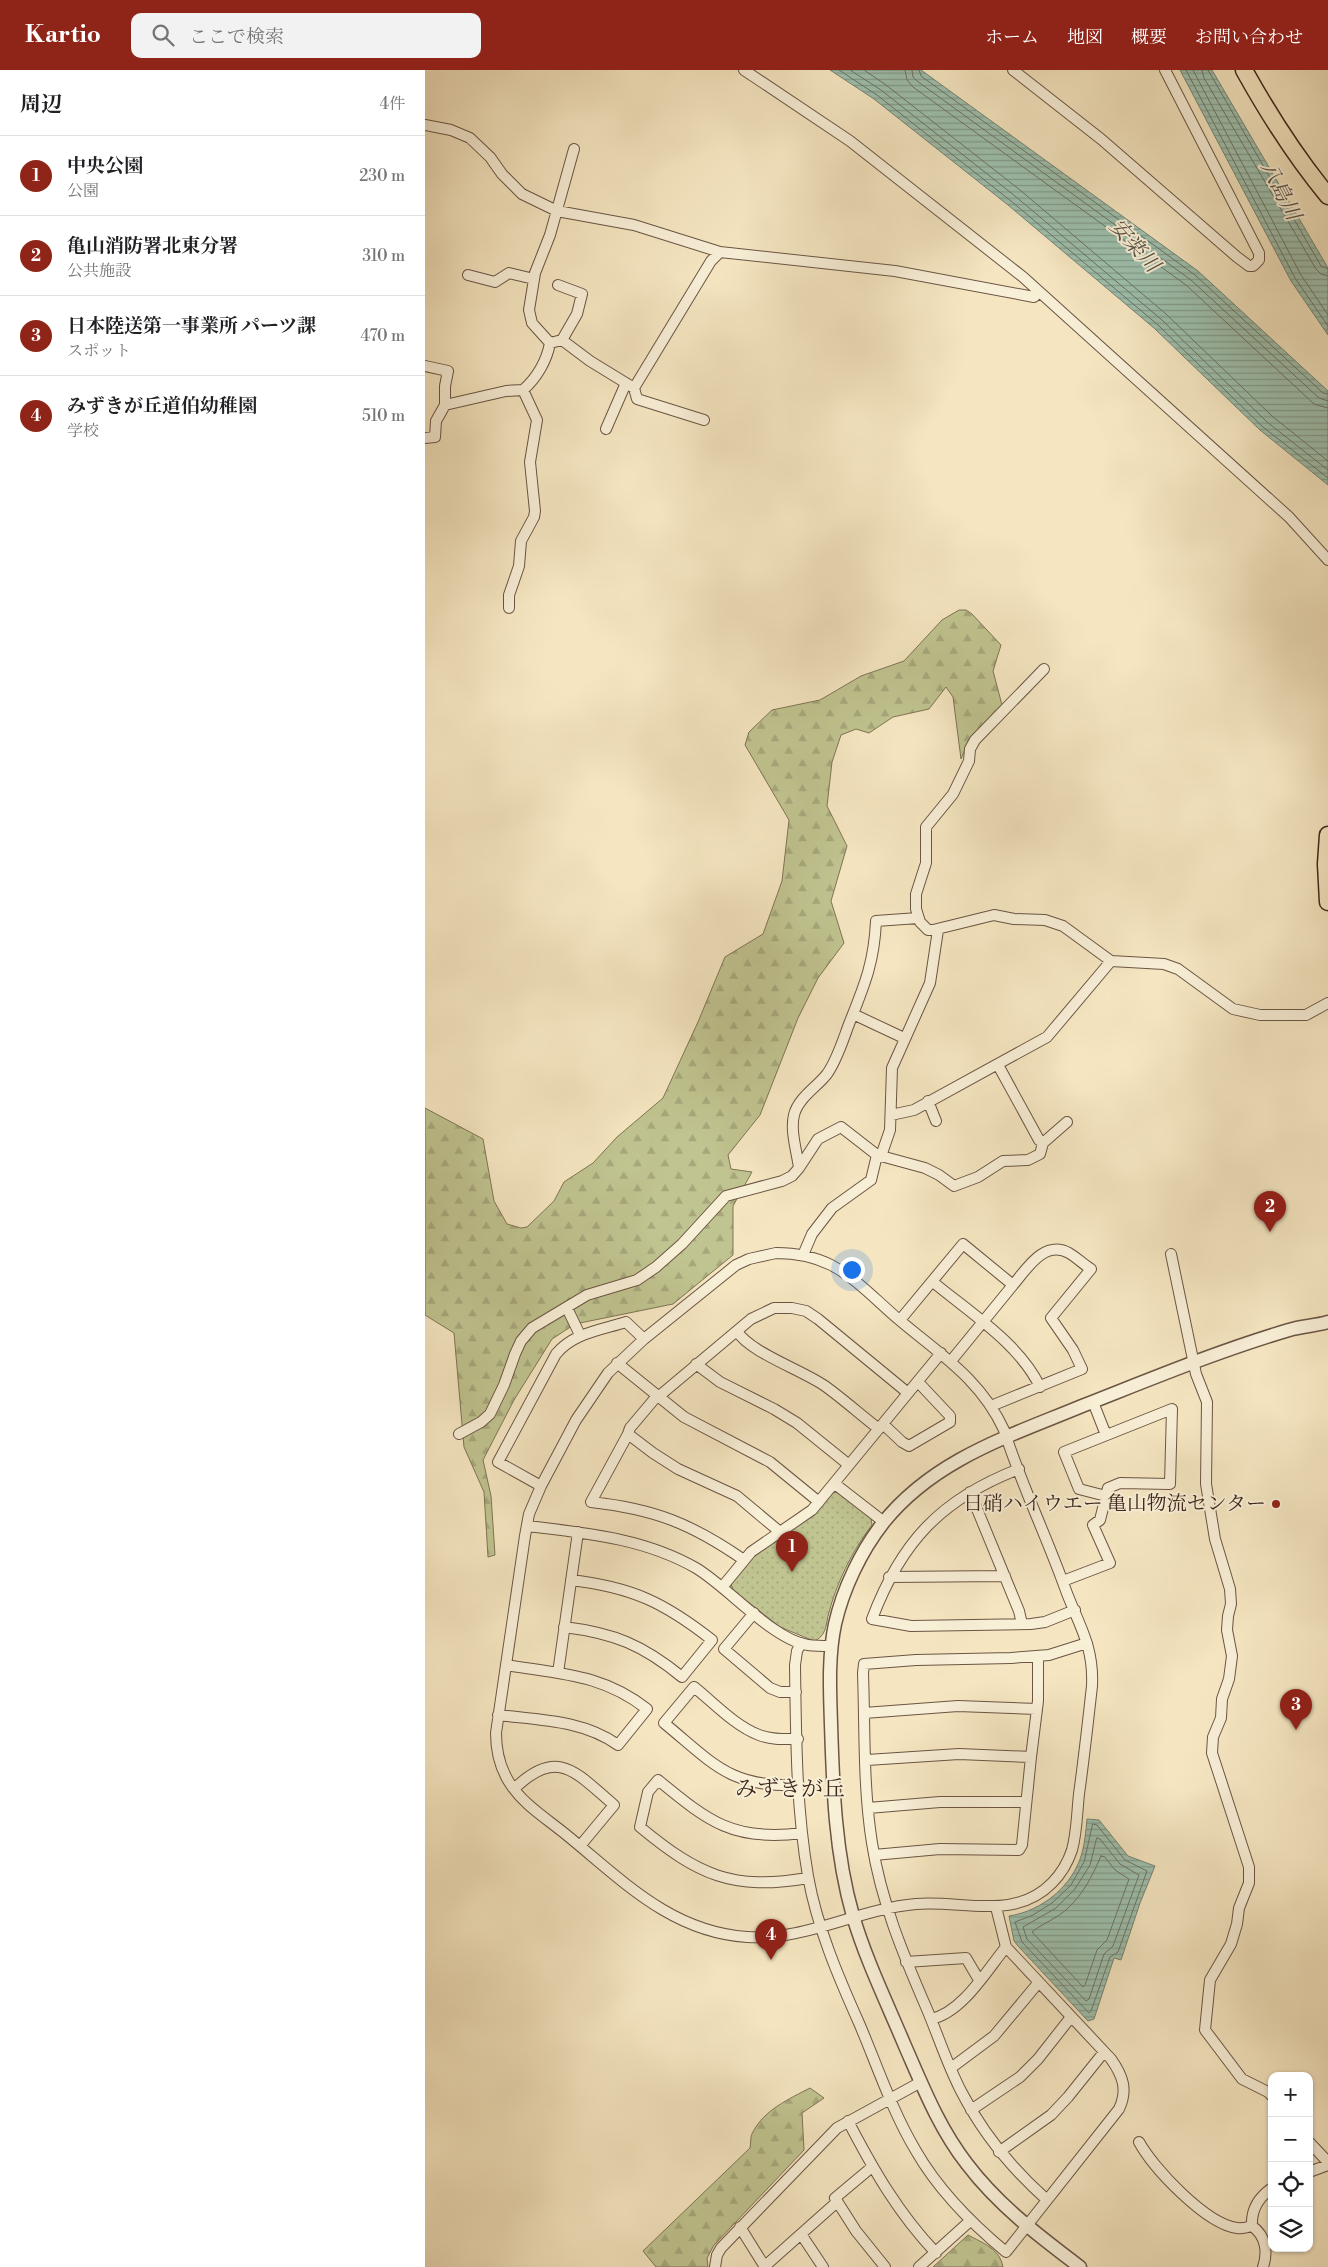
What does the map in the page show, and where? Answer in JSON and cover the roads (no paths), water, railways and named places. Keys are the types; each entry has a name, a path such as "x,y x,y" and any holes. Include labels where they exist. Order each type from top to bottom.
{"highway":[{"path":"1244,70 1274,124 1301,164 1328,196"},
{"path":"1328,835 1326,864 1328,902"}],"street":[{"path":"744,70 849,141 1039,292 1289,517 1328,560"},
{"path":"1013,70 1101,139 1237,257 1249,266 1253,266 1259,260 1259,252 1165,70"},
{"path":"425,125 451,130 470,138 522,194 557,210 634,226 720,252 895,271 1034,297 1039,292"},
{"path":"550,343 536,329 529,318 534,279 557,210 574,149"},
{"path":"606,429 630,385 711,262 720,252"},
{"path":"467,275 495,282 509,274 534,279"},
{"path":"550,343 562,340 577,314 582,294 559,285"},
{"path":"562,340 590,361 630,385 637,399 704,420"},
{"path":"445,404 506,391 523,390 548,355 550,343"},
{"path":"425,366 448,370 445,386 445,404 436,421 435,437 425,438"},
{"path":"509,608 509,595 519,566 521,540 535,512 530,462 537,420 523,390"},
{"path":"1044,669 975,740 969,761 953,794 926,827 925,863 915,900 918,918 928,930 938,930 994,914 1013,918 1045,920 1063,926 1111,961 1164,964 1178,970 1233,1009 1260,1015 1306,1015 1328,1003"},
{"path":"799,1168 794,1131 795,1112 803,1099 828,1072 861,997 875,945 876,921 918,918"},
{"path":"803,1255 812,1234 832,1208 871,1180 891,1130 892,1068 930,983 938,930"},
{"path":"891,1115 914,1110 998,1065 1047,1036 1111,961"},
{"path":"853,1014 904,1038"},
{"path":"998,1065 1039,1140 1043,1143"},
{"path":"928,1101 936,1121"},
{"path":"459,1434 481,1422 490,1414 504,1385 515,1354 527,1334 547,1318 587,1296 637,1280 656,1267 682,1244 726,1196 793,1176 818,1139 841,1126 879,1156 925,1168 954,1186 978,1177 1003,1161 1032,1159 1041,1154 1043,1143 1067,1122"},
{"path":"900,1320 963,1244 1013,1285"},
{"path":"951,1361 1036,1258 1051,1250 1061,1250 1091,1269 1051,1318 1073,1350 1082,1369 991,1406"},
{"path":"766,1254 803,1255 840,1270 900,1320 951,1361 975,1384 991,1406 1019,1469 1087,1642 1092,1664 1092,1686 1074,1842 1069,1858 1052,1883 1034,1897 1020,1903 996,1907 922,1904 886,1909 782,1936 729,1935 698,1927 659,1909 580,1846 520,1796 513,1789 501,1768 497,1751 499,1715 527,1526 541,1486 592,1393 617,1363 736,1265 766,1254"},
{"path":"1171,1254 1195,1360 1196,1374 1207,1405 1206,1484 1215,1539 1224,1566 1231,1599 1227,1630 1232,1656 1229,1678 1222,1698 1221,1718 1213,1737 1212,1753 1249,1867 1249,1880 1239,1908 1237,1924 1231,1944 1210,1980 1205,2030 1242,2079 1268,2092"},
{"path":"933,1282 1020,1356 1040,1387"},
{"path":"744,1560 712,1538 669,1518 644,1510 591,1502 630,1428 657,1397 751,1319 767,1310 783,1307 799,1309 818,1319 908,1393"},
{"path":"567,1308 580,1335"},
{"path":"541,1486 498,1462 551,1362 562,1346 580,1335 626,1322 645,1339"},
{"path":"1080,2267 1027,2226 999,2201 966,2164 942,2125 921,2082 871,1964 854,1918 840,1853 834,1806 830,1674 831,1646 835,1623 849,1582 863,1554 883,1522 912,1493 940,1470 973,1451 1195,1360 1291,1330 1328,1322"},
{"path":"737,1331 741,1338 751,1346 801,1371 824,1385 909,1446 950,1422 950,1416 918,1382"},
{"path":"723,1586 751,1552 799,1520 819,1502 941,1353"},
{"path":"617,1363 657,1397 703,1428 736,1442 770,1462 819,1502"},
{"path":"696,1364 726,1386 775,1408 797,1423 849,1465"},
{"path":"1093,1402 1106,1435"},
{"path":"1063,1581 1110,1563 1093,1525 1100,1520 1106,1496 1108,1488 1120,1483 1170,1484 1172,1409 1064,1452 1079,1489 1106,1496"},
{"path":"628,1434 678,1469 737,1496 781,1532"},
{"path":"1019,1469 970,1492 945,1510 917,1536 901,1556 889,1577 872,1619 911,1626 1022,1624 1045,1622 1075,1610"},
{"path":"835,1484 883,1522"},
{"path":"970,1492 1019,1611 1022,1624"},
{"path":"527,1526 618,1538 649,1546 696,1568 723,1586 777,1630 801,1643 831,1646"},
{"path":"558,1673 578,1532"},
{"path":"889,1577 1005,1576"},
{"path":"565,1628 598,1632 629,1641 660,1658 682,1677 712,1640 665,1606 637,1594 609,1586 571,1580"},
{"path":"754,1613 724,1650 770,1688 780,1692 796,1692"},
{"path":"1047,2200 999,2152 971,2110 906,1962 886,1909 874,1855 868,1808 864,1664 916,1660 1038,1656 1062,1653 1087,1642"},
{"path":"801,1643 797,1651 795,1665 802,1833 808,1878 838,1974 891,2099 920,2157 952,2201 970,2221 1006,2252 1119,2110 1122,2103 1124,2083 1119,2069 1006,1947 996,1907"},
{"path":"874,1855 940,1849 1019,1850 1022,1845 1037,1709 1038,1656"},
{"path":"499,1715 580,1726 604,1735 617,1745 647,1709 616,1688 589,1679 506,1666"},
{"path":"798,1739 771,1738 752,1732 736,1722 694,1687 664,1723 719,1768 734,1777 762,1785 799,1785"},
{"path":"864,1713 959,1706 1037,1709"},
{"path":"867,1760 959,1754 1031,1757"},
{"path":"513,1789 535,1771 546,1767 560,1767 577,1773 616,1807 580,1846"},
{"path":"802,1833 765,1835 734,1830 699,1813 658,1780 648,1792 641,1827 682,1860 728,1878 766,1883 808,1878"},
{"path":"868,1808 940,1802 1026,1802"},
{"path":"931,2019 941,2017 955,2007 1006,1947"},
{"path":"906,1962 966,1958 979,1980"},
{"path":"951,2068 994,2036 1039,1982"},
{"path":"971,2110 1020,2077 1038,2059 1071,2017"},
{"path":"999,2152 1051,2115 1104,2052"},
{"path":"715,2267 717,2254 829,2135 848,2121 921,2082"},
{"path":"848,2121 872,2167 901,2213 935,2252"},
{"path":"1139,2142 1149,2160 1170,2183 1204,2212 1230,2226 1239,2228 1252,2226 1259,2230 1267,2256 1263,2267"},
{"path":"1313,2147 1328,2164 1313,2170"},
{"path":"872,2167 835,2198 861,2238 885,2267"},
{"path":"1252,2226 1253,2211 1268,2193"},
{"path":"741,2227 765,2267 837,2202"},
{"path":"919,2267 970,2221"},
{"path":"801,2234 823,2267"}],"water":[{"name":"安楽川","path":"830,70 921,70 1198,271 1328,391 1328,485 1260,430 1154,328 1008,205 874,99"},
{"name":"八島川","path":"1180,70 1212,70 1328,268 1328,335 1291,281"},
{"path":"1087,1819 1099,1820 1128,1856 1155,1866 1140,1903 1121,1960 1114,1958 1094,2019 1088,2021 1014,1941 1009,1916 1033,1909 1044,1903 1064,1886 1078,1865 1085,1840"}],"place":[{"name":"亀山消防署北東分署","path":"1270,1232"},
{"name":"日硝ハイウエー 亀山物流センター","path":"1276,1504"},
{"name":"中央公園","path":"792,1572"},
{"name":"日本陸送第一事業所 パーツ課","path":"1296,1730"},
{"name":"みずきが丘道伯幼稚園","path":"771,1960"}],"district":[{"name":"みずきが丘","path":"790,1789"}]}
